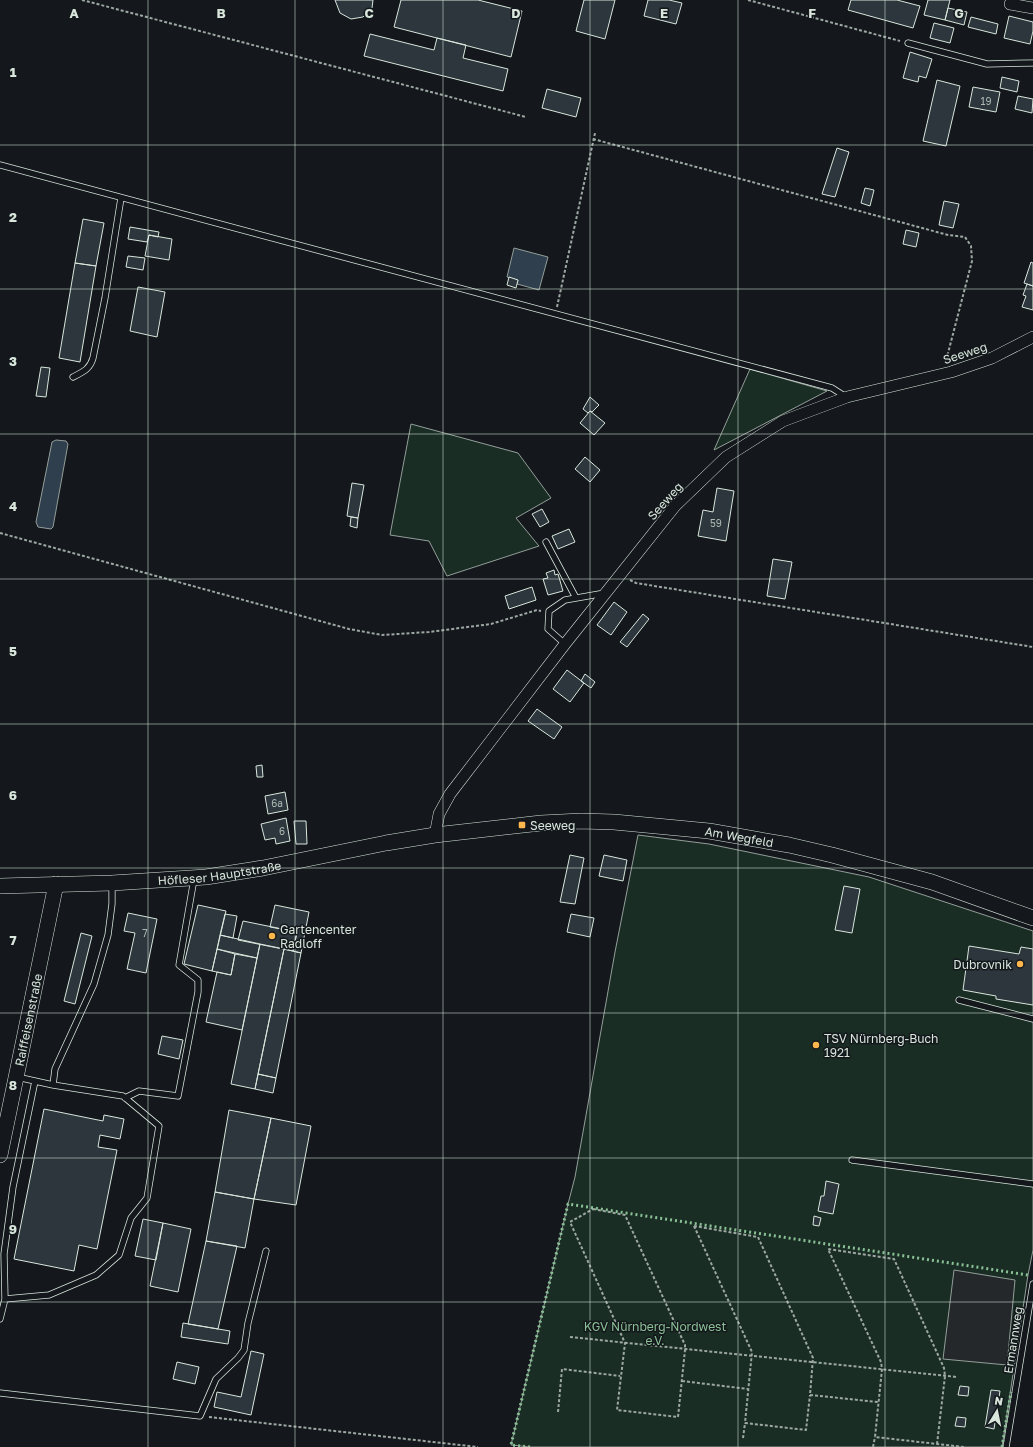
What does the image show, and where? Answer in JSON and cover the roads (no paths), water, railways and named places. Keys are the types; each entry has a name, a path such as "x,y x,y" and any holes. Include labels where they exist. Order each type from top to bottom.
{"street":[{"path":"1010,4 1033,8"},
{"name":"Seeweg","path":"436,835 439,814 450,794 565,644 675,506 726,457 783,421 847,397 951,372 992,358 1033,337"},
{"name":"Am Wegfeld","path":"436,835 535,824 581,821 628,822 709,831 789,845 872,865 932,882 1033,918"},
{"name":"Höfleser Hauptstraße","path":"0,886 194,878 239,872 386,843 436,835"},
{"name":"Raiffeisenstraße","path":"0,1155 56,884"}],"lane":[{"path":"908,43 987,64 1033,63"},
{"path":"0,166 832,388 847,397"},
{"path":"74,377 92,364 105,298 121,198"},
{"path":"546,542 576,598"},
{"path":"565,644 548,629 549,611 565,600 605,592"},
{"path":"125,1098 139,1091 178,1096 198,992 198,980 179,965 194,878"},
{"path":"53,1085 55,1069 94,984 108,935 112,904 112,882"},
{"path":"959,1000 1033,1019"},
{"path":"5,1300 49,1295 96,1275 119,1255 131,1218 147,1198 159,1126 123,1096 53,1085 17,1077"},
{"path":"0,1319 5,1300 4,1254 13,1187 35,1081"},
{"path":"852,1160 1033,1184"},
{"path":"0,1393 200,1416 216,1379 238,1358 244,1350 248,1323 266,1251"},
{"name":"Ermannweg","path":"1006,1447 1033,1284"}],"water":[{"path":"514,248 548,257 539,290 517,284 518,280 507,277"},
{"path":"56,440 66,441 68,444 53,527 51,529 38,527 36,522 52,442"}],"place":[{"name":"Seeweg","path":"522,825"},
{"name":"Gartencenter Radloff","path":"272,936"},
{"name":"Dubrovnik","path":"1020,964"},
{"name":"TSV Nürnberg-Buch 1921","path":"816,1045"}],"park label":[{"name":"KGV Nürnberg-Nordwest e.V.","path":"655,1333"}]}
